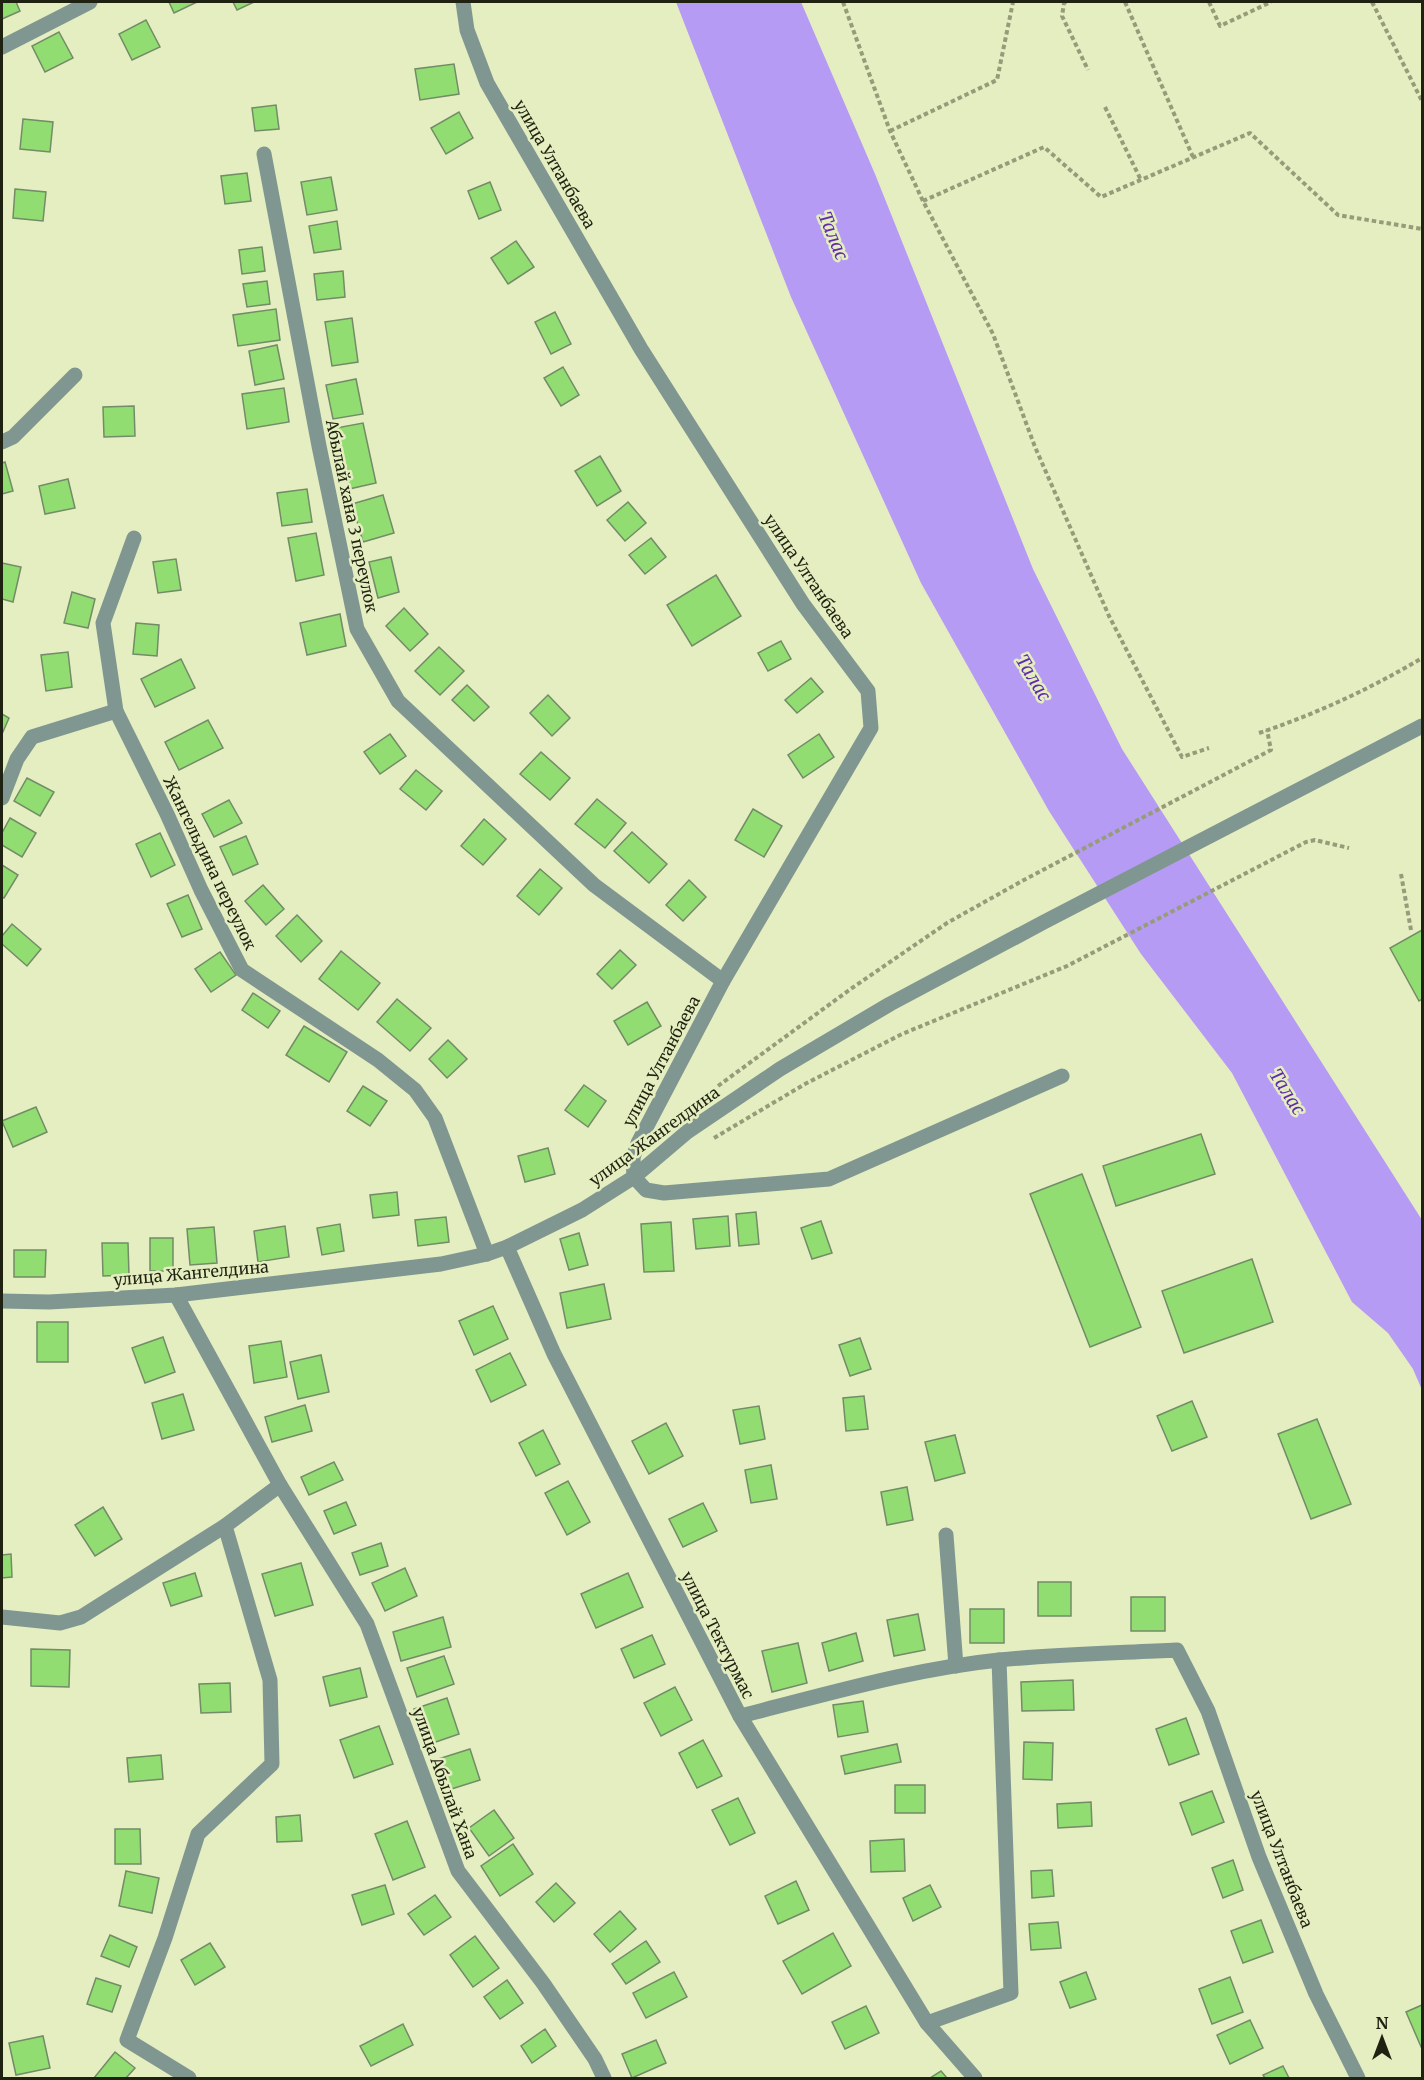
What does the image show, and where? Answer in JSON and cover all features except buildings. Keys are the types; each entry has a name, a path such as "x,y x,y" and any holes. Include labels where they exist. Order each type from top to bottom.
{"street":[{"path":"2,47 90,2"},
{"name":"улица Ултанбаева","path":"463,2 467,30 487,83 641,349 803,604 868,691 871,728 723,981 638,1143 633,1158 634,1177"},
{"name":"Абылай хана 3 переулок","path":"264,153 319,446 357,629 398,701 594,885 723,981"},
{"path":"2,442 13,437 75,375"},
{"name":"Жангельдина переулок","path":"134,538 103,623 116,711 167,814 201,890 242,970 378,1060 415,1090 435,1118 487,1254"},
{"path":"2,798 17,759 33,737 116,711"},
{"name":"улица Жангелдина","path":"2,1301 50,1302 176,1295 441,1264 507,1247 582,1210 634,1177 687,1132 780,1069 890,1004 1422,726"},
{"path":"634,1177 646,1190 664,1193 829,1179 1062,1076"},
{"name":"улица Тектурмас","path":"507,1247 554,1354 740,1716 927,2023 975,2079"},
{"name":"улица Абылай Хана","path":"176,1295 280,1485 367,1624 458,1871 543,1983 596,2059 604,2079"},
{"path":"2,1617 60,1623 81,1617 225,1526 280,1485"},
{"path":"189,2079 127,2040 165,1938 198,1834 272,1764 270,1680 225,1526"},
{"path":"945,1535 956,1666"},
{"name":"улица Ултанбаева","path":"999,1660 1177,1650 1208,1711 1259,1857 1316,1994 1358,2079"},
{"path":"740,1716 893,1678 999,1660 1011,1993 927,2023"}],"path":[{"path":"843,2 890,131 923,201 993,334 1035,447 1110,616 1182,757 1209,748"},
{"path":"890,131 997,80 1013,2"},
{"path":"1066,2 1062,16 1088,70"},
{"path":"1125,2 1193,158"},
{"path":"1209,2 1220,26 1271,2"},
{"path":"1372,2 1422,101"},
{"path":"1106,106 1141,180"},
{"path":"923,201 1044,147 1101,197 1250,133 1338,215 1422,229"},
{"path":"1259,733 1343,700 1422,658"},
{"path":"709,1093 852,988 947,923 1271,750 1267,730"},
{"path":"708,1142 804,1084 902,1034 1067,966 1306,842 1315,840 1349,848"},
{"path":"1401,874 1412,930"}],"water":[{"name":"Талас","path":"676,2 801,2 875,174 1033,569 1122,749 1422,1220 1422,1390 1413,1369 1388,1333 1352,1302 1232,1073 1141,954 1049,811 921,583 791,297"}]}
